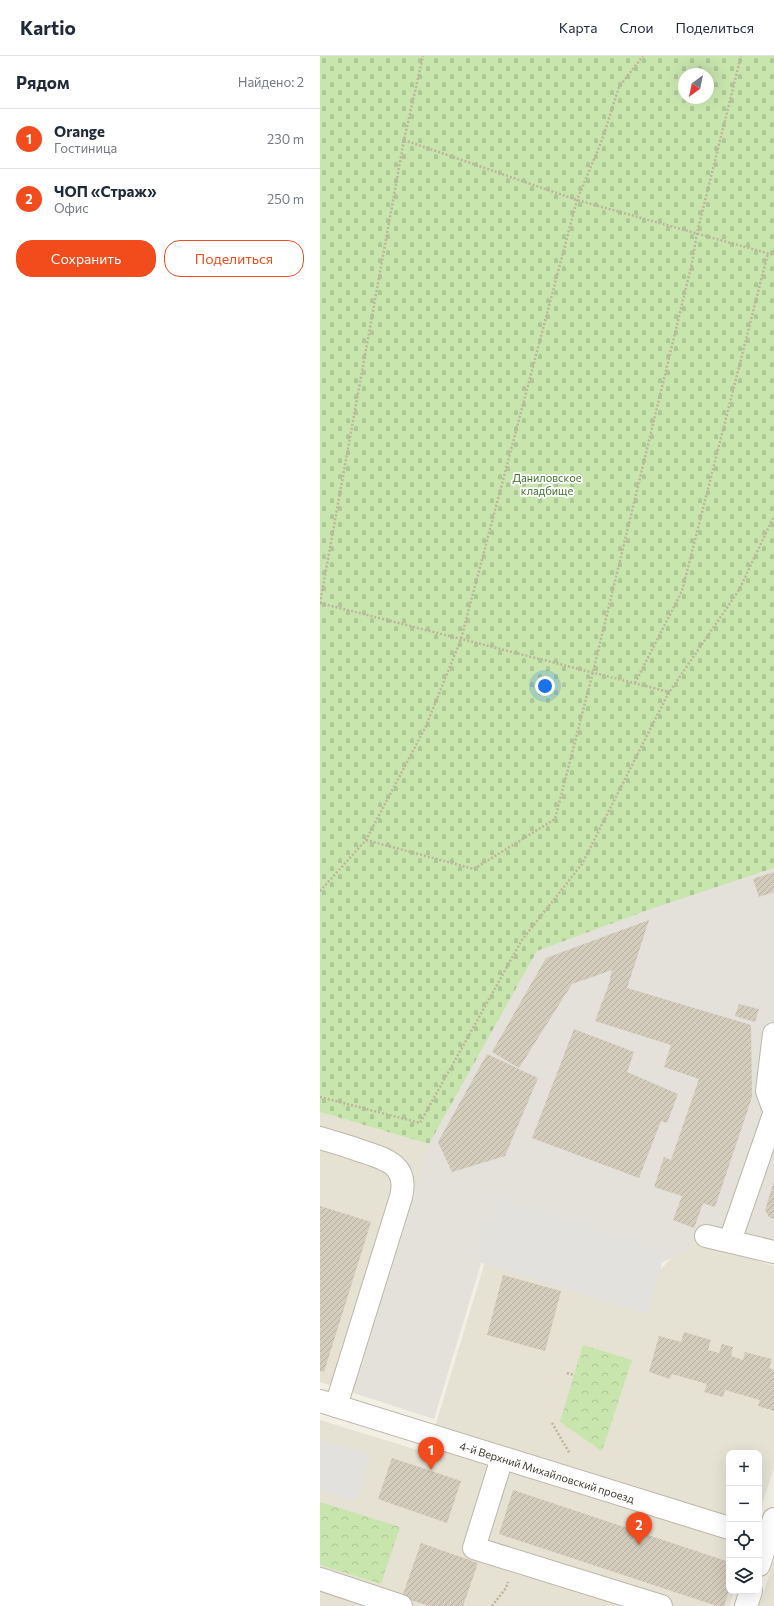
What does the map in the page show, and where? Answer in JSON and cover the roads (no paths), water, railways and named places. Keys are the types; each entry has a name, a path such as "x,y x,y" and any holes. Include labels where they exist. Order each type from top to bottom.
{"street":[{"path":"772,1099 774,1034"},
{"path":"730,1240 774,1114"},
{"path":"320,1138 390,1161 401,1174 403,1185 401,1197 328,1403"},
{"path":"706,1236 730,1240 774,1252"},
{"name":"4-й Верхний Михайловский проезд","path":"328,1403 726,1527"},
{"path":"502,1458 474,1548 661,1606"},
{"path":"761,1558 774,1519"},
{"path":"320,1580 401,1606"},
{"path":"746,1606 750,1594"}],"place":[{"name":"Orange","path":"431,1470"},
{"name":"ЧОП «Страж»","path":"639,1545"}],"park label":[{"name":"Даниловское кладбище","path":"547,483"}]}
